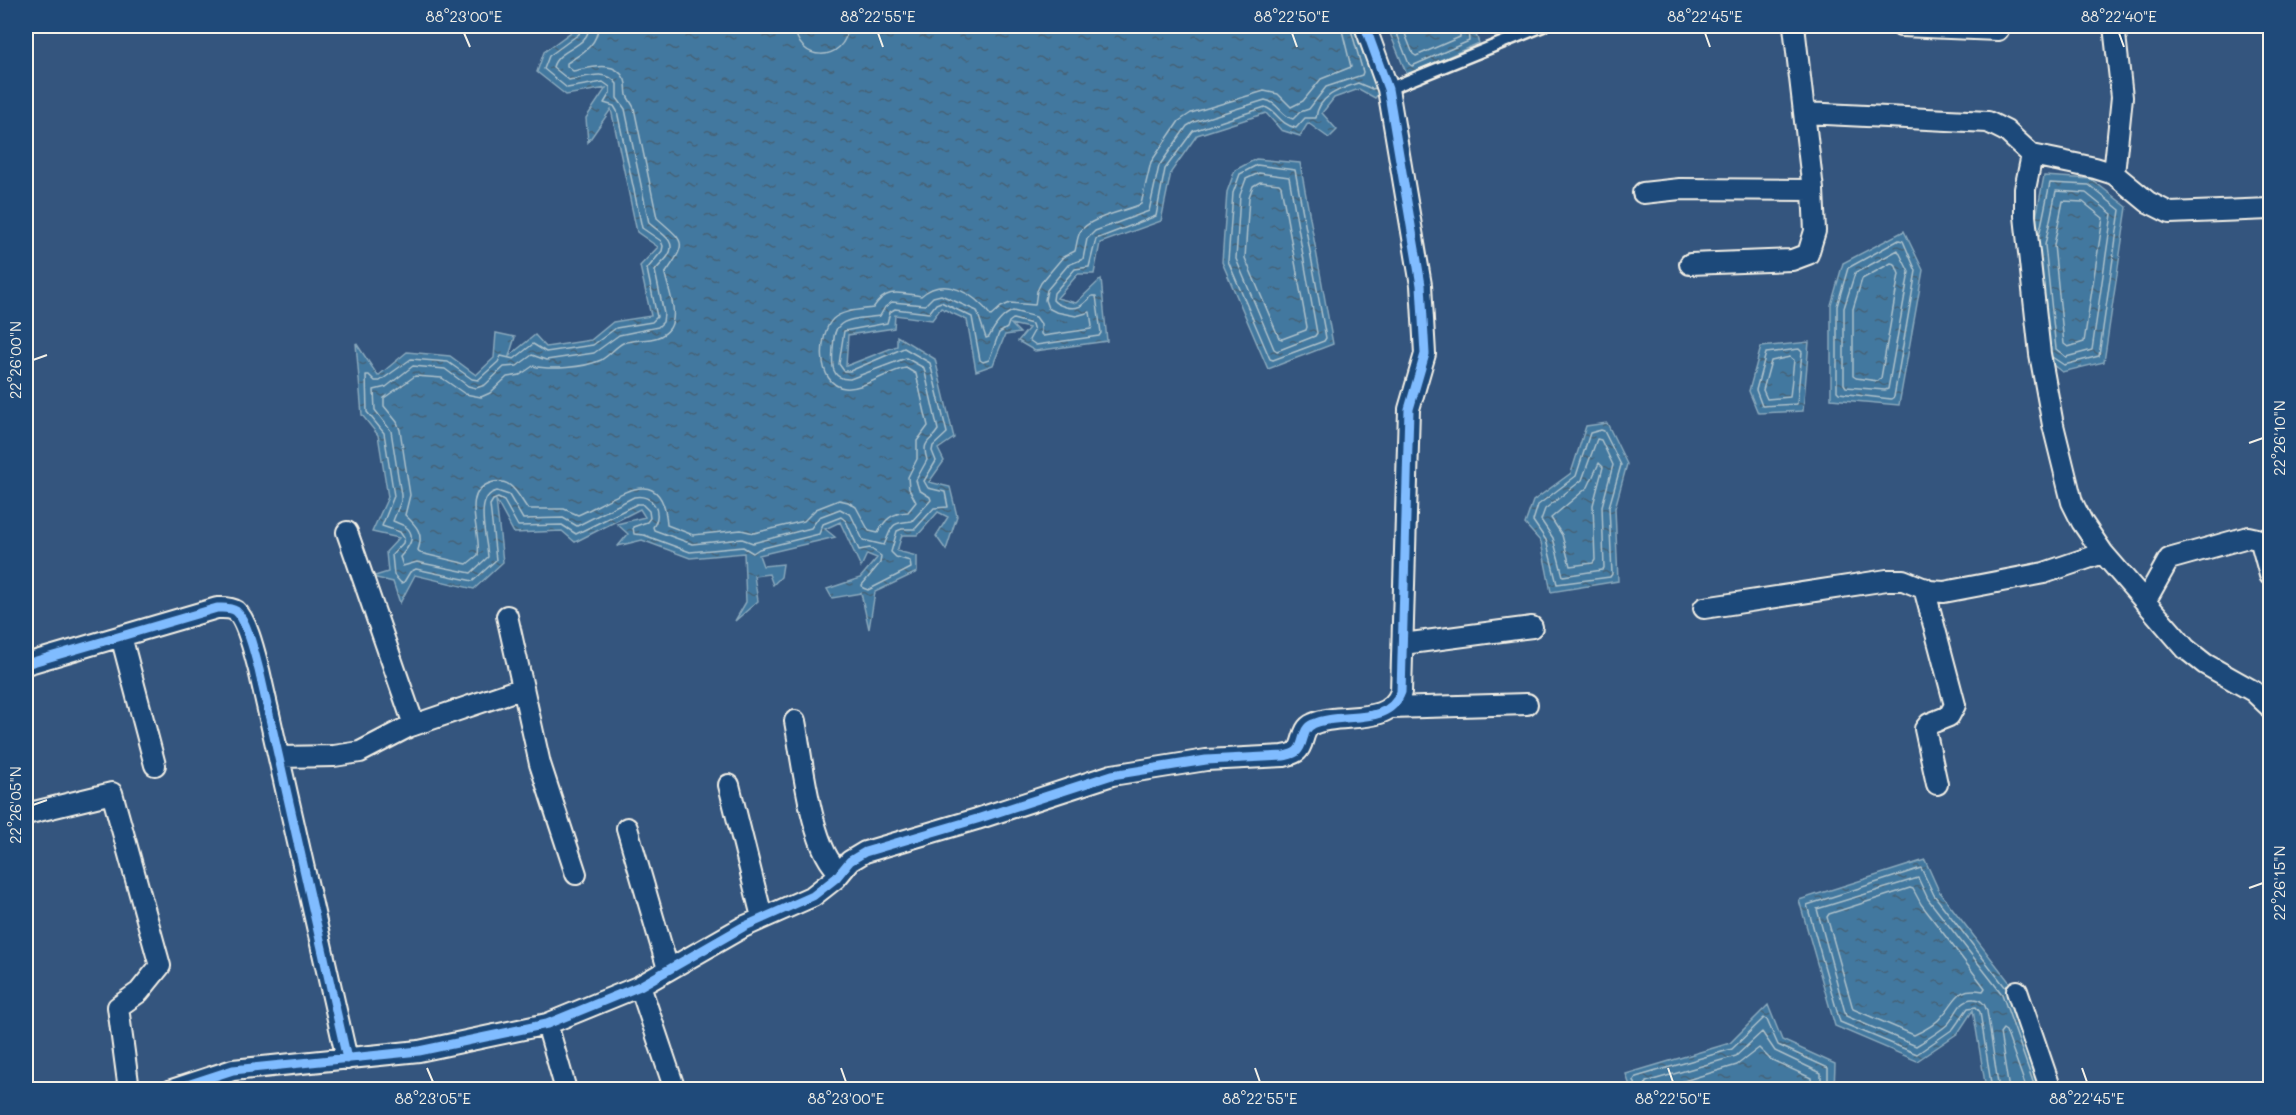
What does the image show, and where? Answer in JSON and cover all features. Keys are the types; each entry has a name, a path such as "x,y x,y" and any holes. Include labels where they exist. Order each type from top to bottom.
{"street":[{"path":"172,1089 233,1070 419,1051 547,1024 640,986 762,917 813,896 830,884 850,861 865,852 977,819 1112,775 1206,760 1284,756 1298,751 1306,730 1314,723 1375,715 1391,708 1398,701 1401,692 1408,409 1425,354 1421,285 1388,89 1365,26"},
{"path":"1690,264 1792,260 1808,254 1815,231 1813,190 1794,26"},
{"path":"1901,26 1998,30"},
{"path":"2114,26 2122,97 2114,174"},
{"path":"1805,113 1988,122 2006,131 2032,155 2114,174 2148,202 2169,213 2271,209"},
{"path":"2032,155 2025,189 2025,216 2040,354 2047,395 2072,502 2082,522 2103,553 2197,659 2268,698"},
{"path":"1643,193 1680,189 1813,190"},
{"path":"347,532 414,725"},
{"path":"2145,602 2169,560 2247,537 2257,538 2261,542 2271,575"},
{"path":"1704,608 1887,580 1903,580 1944,592 2066,568 2103,553"},
{"path":"1924,588 1955,705 1950,716 1929,724 1925,729 1937,784"},
{"path":"26,664 217,608 230,608 237,612 244,625 259,670 347,1059"},
{"path":"507,616 540,764 576,874"},
{"path":"1403,644 1532,627"},
{"path":"121,636 154,765"},
{"path":"279,757 334,756 360,752 414,725 523,688"},
{"path":"1391,708 1527,704"},
{"path":"795,721 816,832 829,862 840,872"},
{"path":"729,785 762,917"},
{"path":"26,813 112,793 160,966 139,992 118,1006 129,1089"},
{"path":"627,828 668,969"},
{"path":"640,986 675,1089"},
{"path":"2017,992 2051,1089"},
{"path":"547,1024 566,1089"}],"lane":[{"path":"1388,89 1543,26"}],"water":[{"path":"575,26 816,26 822,33 827,26 1363,26 1383,88 1375,98 1359,89 1334,98 1322,113 1337,130 1329,138 1308,123 1300,136 1281,130 1266,113 1197,135 1171,172 1161,221 1100,243 1094,274 1078,274 1057,298 1076,303 1101,279 1107,341 1035,351 1018,341 1029,328 1011,324 1020,333 1005,335 993,365 976,371 967,320 941,308 932,320 895,315 894,328 848,335 846,366 897,346 897,336 935,359 954,438 938,449 944,461 929,482 950,487 957,516 946,550 936,536 948,517 938,512 918,535 902,535 897,551 917,556 917,572 875,592 869,629 861,593 832,598 827,589 860,578 877,558 867,554 861,567 840,522 825,529 835,537 759,555 763,566 783,564 781,577 773,585 769,574 754,576 758,601 735,621 746,602 744,553 690,558 642,540 618,546 628,534 617,524 645,517 640,509 575,542 562,531 514,533 496,500 503,562 474,589 415,575 400,603 393,582 372,577 388,572 386,552 399,538 372,532 388,497 378,435 362,415 356,343 378,376 407,352 450,356 476,375 494,358 496,333 515,337 509,356 535,335 546,347 591,340 613,322 651,316 640,266 658,247 637,232 611,109 588,142 586,118 606,88 566,95 537,72 544,52 575,29"},
{"path":"1387,26 1473,26 1479,43 1407,75"},
{"path":"1256,159 1300,163 1333,344 1268,369 1222,262 1227,192 1235,170"},
{"path":"2044,176 2091,179 2127,207 2104,362 2062,372 2043,357 2031,244"},
{"path":"1904,231 1923,270 1899,405 1831,399 1831,305 1843,263"},
{"path":"1809,342 1803,411 1758,413 1749,391 1761,347"},
{"path":"1607,423 1627,464 1615,508 1618,581 1551,592 1541,542 1525,524 1533,501 1571,473 1586,426"},
{"path":"1925,860 1939,891 2014,988 2051,1089 1986,1089 1973,1010 1958,1033 1917,1061 1835,1026 1799,900"},
{"path":"1768,1005 1782,1040 1835,1064 1834,1089 1631,1089 1626,1074 1730,1043"}],"cycle path":[{"path":"172,1090 233,1070 419,1051 547,1024 640,986 743,927 813,896 836,878 850,861 865,852 977,819 1112,775 1206,760 1289,755 1296,752 1307,729 1313,724 1324,720 1375,715 1395,703 1401,692 1409,409 1425,354 1421,285 1388,89 1365,26"},
{"path":"26,664 217,608 236,611 244,622 259,670 347,1059"}]}
